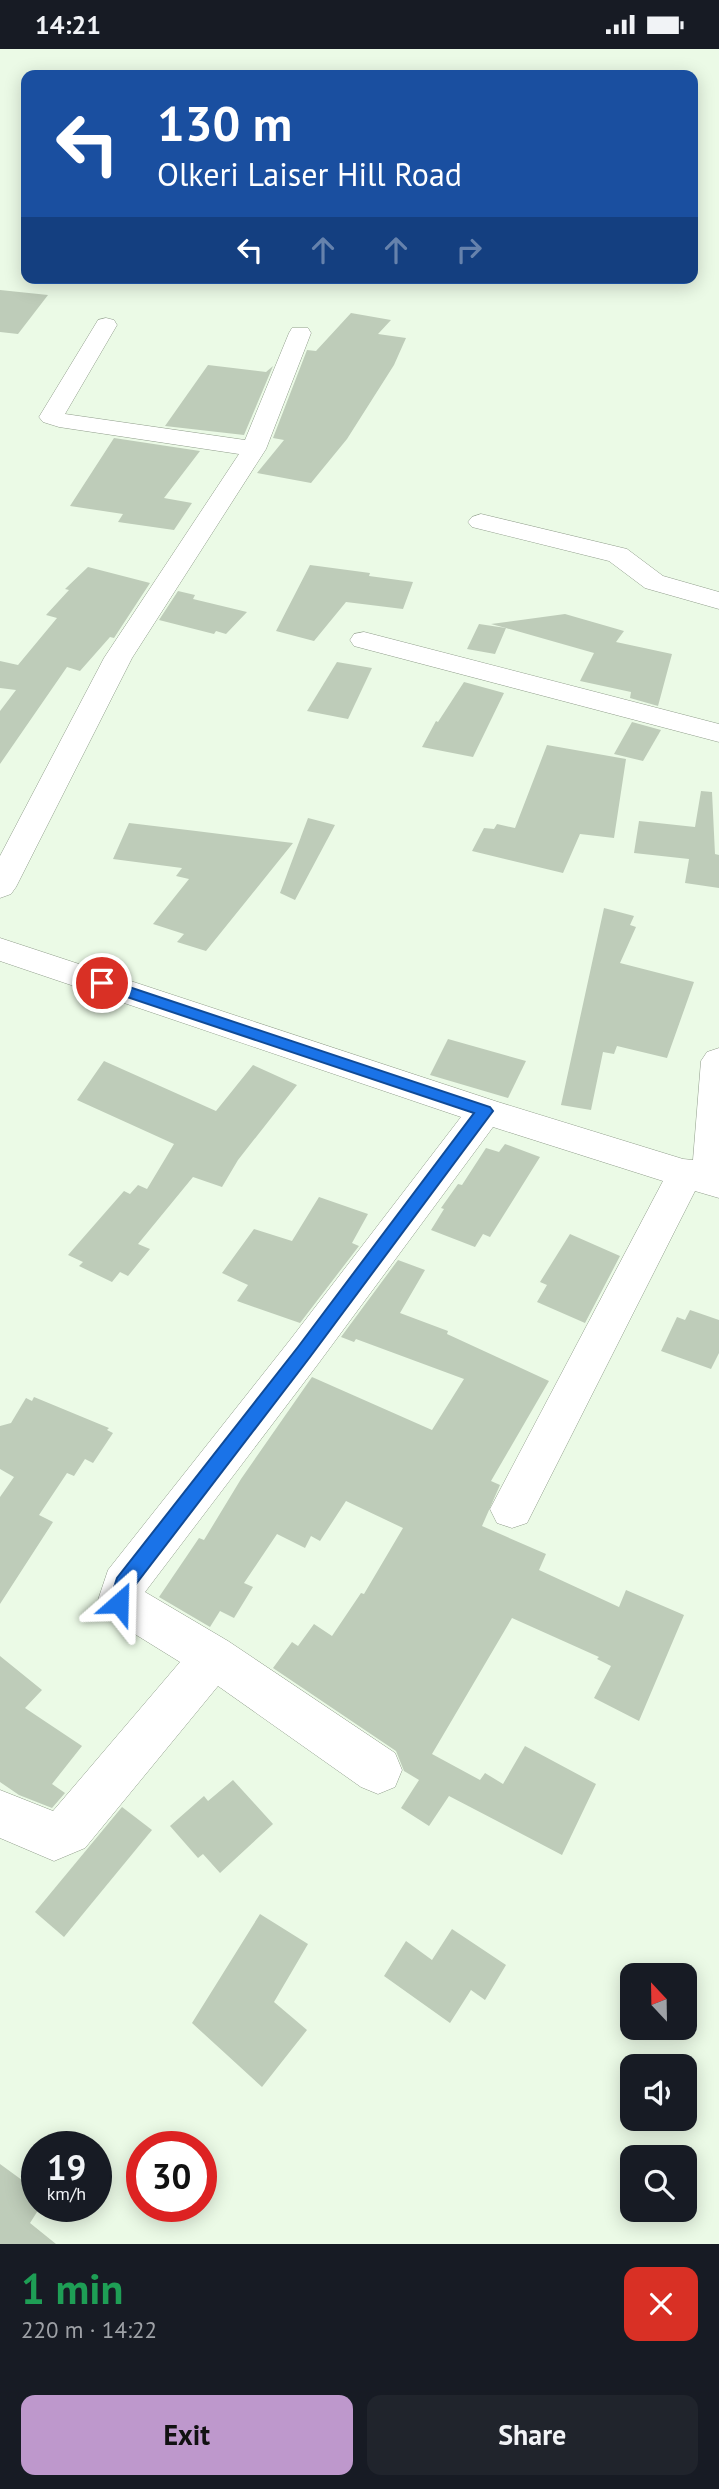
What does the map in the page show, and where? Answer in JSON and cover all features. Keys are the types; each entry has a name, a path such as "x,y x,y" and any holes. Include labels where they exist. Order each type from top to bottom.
{"street":[{"path":"106,325 51,417 254,449"},
{"path":"0,887 118,657 254,449 300,333"},
{"path":"481,521 618,555 719,576"},
{"path":"618,555 654,582 719,601"},
{"path":"364,640 719,733"},
{"path":"0,949 485,1111 705,1179"},
{"path":"512,1509 705,1179 719,1061"},
{"path":"378,1770 212,1655 131,1607 119,1603 124,1584 304,1352 485,1111"},
{"path":"0,1814 54,1836 68,1831 192,1685 212,1655"}],"building":[{"path":"0,290 48,295 18,334 0,332"},
{"path":"351,313 391,320 378,334 406,338 394,365 347,439 311,483 257,473 284,440 273,438 307,350 316,351"},
{"path":"208,365 266,372 273,366 244,435 165,426"},
{"path":"114,438 200,451 164,498 192,503 174,530 118,522 123,514 70,506"},
{"path":"310,565 413,582 403,609 346,602 314,641 276,631"},
{"path":"88,567 150,583 114,638 110,637 80,671 67,667 0,764 0,711 16,690 0,688 0,661 18,665 57,618 46,615 69,590 65,589"},
{"path":"178,591 195,595 193,599 247,612 226,634 216,631 214,634 159,620"},
{"path":"565,614 624,631 616,642 672,654 658,706 630,698 631,692 580,681 594,653 491,624"},
{"path":"479,624 506,628 495,654 467,649"},
{"path":"337,662 372,668 348,719 307,711"},
{"path":"464,682 504,693 473,757 422,747 436,721 438,722"},
{"path":"632,722 661,730 643,761 614,754"},
{"path":"547,745 626,759 614,838 580,834 563,873 472,851 484,828 494,829 497,824 515,828"},
{"path":"701,791 712,792 715,854 719,855 719,888 685,883 689,859 634,853 639,821 695,827"},
{"path":"308,818 335,825 295,900 280,893"},
{"path":"129,823 293,843 206,951 177,942 184,934 153,924 189,879 176,876 182,868 113,859"},
{"path":"604,908 634,916 630,925 636,927 620,963 694,982 667,1058 617,1046 614,1054 603,1052 591,1110 561,1105"},
{"path":"448,1039 526,1061 508,1098 430,1075"},
{"path":"104,1061 216,1111 253,1065 297,1085 238,1160 222,1187 193,1177 138,1244 150,1249 128,1276 120,1272 112,1282 79,1266 83,1262 68,1255 124,1191 130,1194 138,1185 147,1189 174,1144 77,1100"},
{"path":"505,1144 540,1157 490,1237 483,1234 475,1247 431,1230 444,1209 441,1208 458,1184 462,1185 486,1148 499,1152"},
{"path":"319,1197 368,1214 352,1243 359,1246 300,1323 237,1301 248,1285 222,1273 254,1229 292,1241"},
{"path":"570,1234 620,1256 585,1323 537,1302 547,1285 540,1282"},
{"path":"398,1260 425,1270 400,1313 448,1331 447,1334 549,1381 491,1481 500,1485 482,1526 546,1554 539,1570 619,1607 626,1590 684,1615 639,1721 594,1698 611,1666 597,1659 599,1657 512,1618 432,1754 480,1780 485,1773 503,1784 525,1746 596,1784 562,1855 449,1796 429,1826 401,1808 419,1780 404,1771 396,1751 273,1668 292,1642 298,1646 314,1624 332,1636 361,1593 364,1594 403,1528 346,1501 320,1541 311,1536 305,1548 277,1534 244,1583 253,1587 234,1618 220,1611 210,1627 159,1597 199,1538 204,1540 241,1479 312,1377 432,1430 464,1379 356,1339 354,1342 341,1337"},
{"path":"690,1310 719,1320 719,1353 711,1369 661,1351 677,1317 685,1320"},
{"path":"34,1397 109,1428 107,1430 113,1433 93,1463 85,1459 74,1476 67,1473 39,1515 53,1522 0,1604 0,1497 14,1477 0,1469 0,1426 11,1423 26,1398 32,1401"},
{"path":"0,1656 42,1690 25,1708 82,1746 52,1784 65,1793 52,1808 19,1795 0,1782"},
{"path":"233,1780 273,1824 220,1873 203,1854 198,1858 170,1826 204,1796 208,1801"},
{"path":"122,1807 152,1830 64,1937 35,1912"},
{"path":"260,1914 308,1944 274,2002 307,2030 262,2087 192,2023"},
{"path":"452,1929 506,1965 485,2000 471,1990 450,2023 384,1976 406,1941 432,1960"},
{"path":"0,2164 21,2179 21,2222 31,2222 56,2244 0,2244"}],"route":[{"path":"102,983 485,1111 304,1352 124,1584 119,1603"}]}
